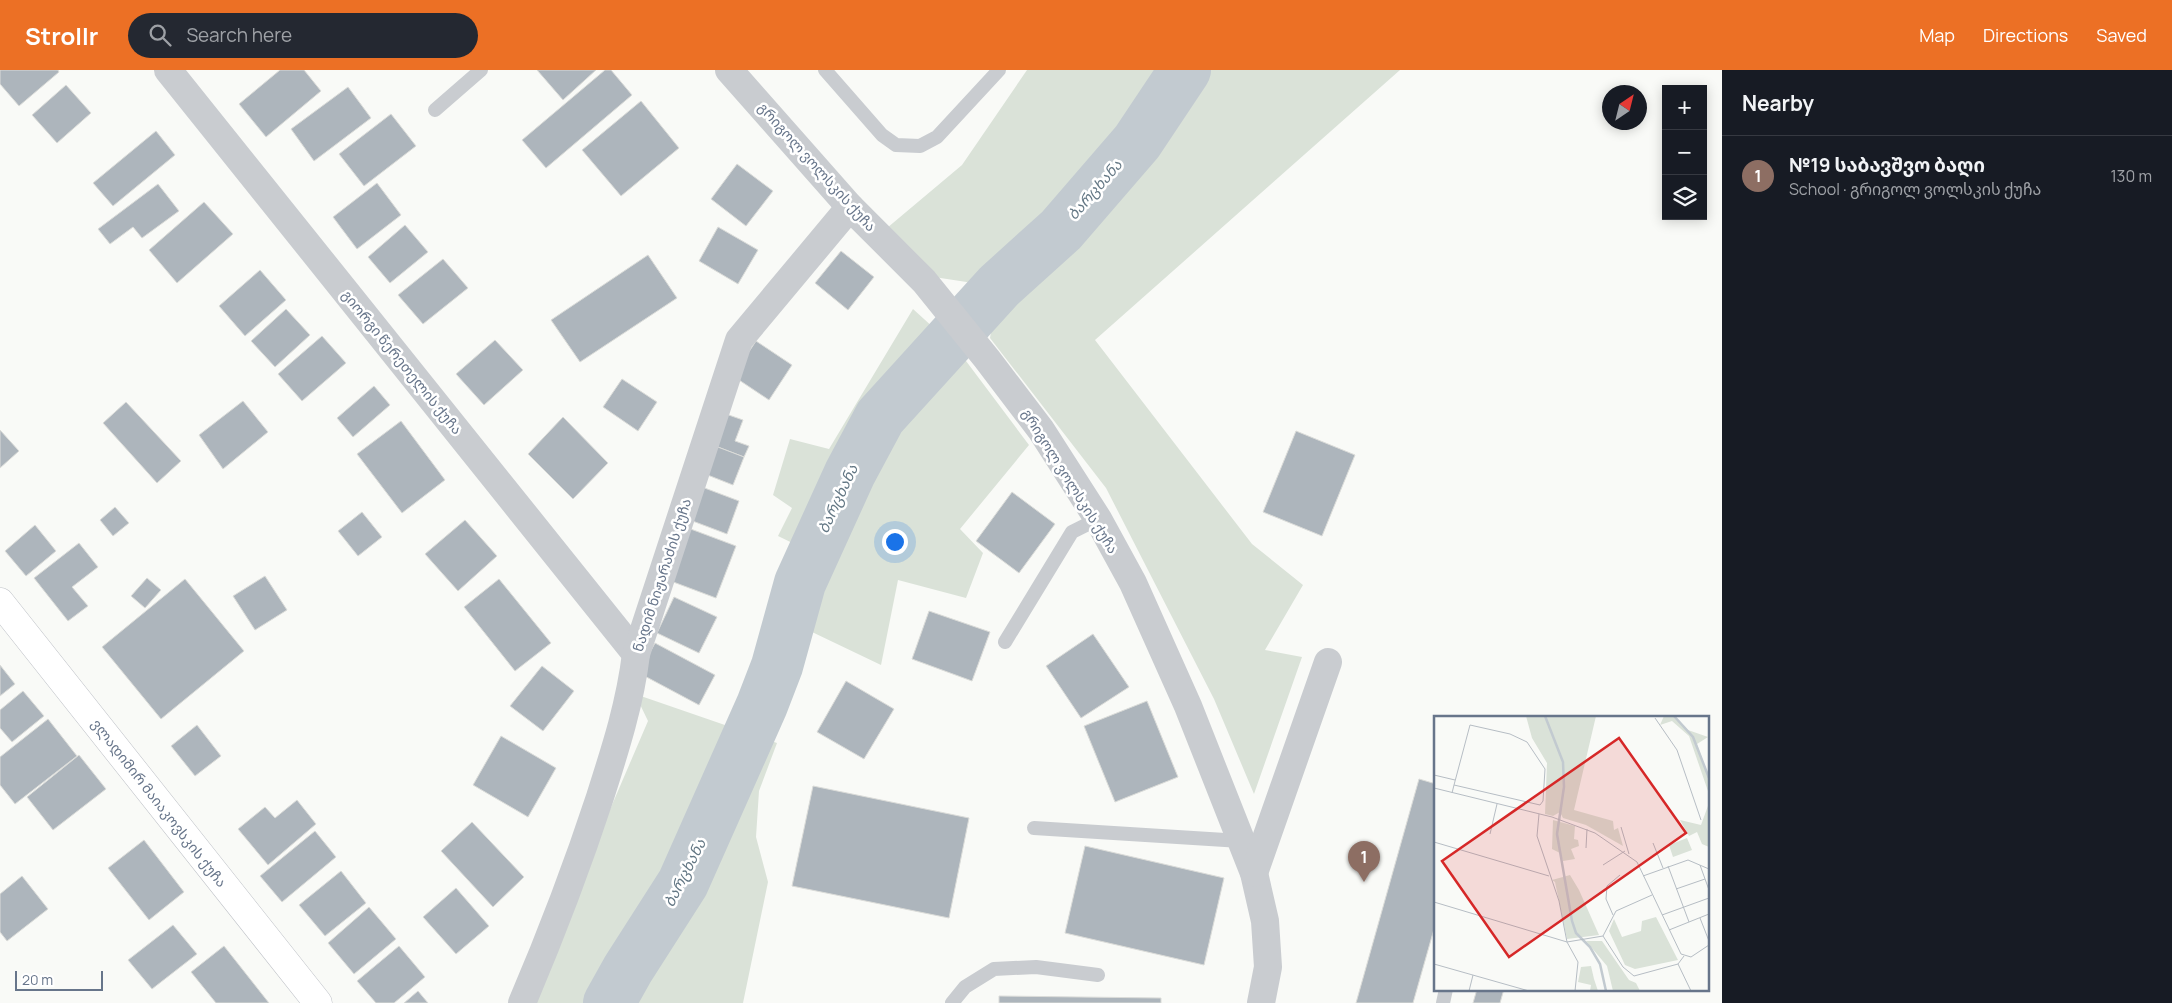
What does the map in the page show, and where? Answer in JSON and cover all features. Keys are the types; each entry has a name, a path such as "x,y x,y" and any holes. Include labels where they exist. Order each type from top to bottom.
{"main road":[{"name":"ვლადიმირ მაიაკოვსკის ქუჩა","path":"0,602 318,1003"}],"street":[{"name":"გიორგი წერეთელის ქუჩა","path":"168,70 636,654"},
{"name":"გრიგოლ ვოლსკის ქუჩა","path":"729,70 850,206 924,281 1041,430 1098,519 1133,583 1184,697 1254,873 1265,921 1268,967 1261,1003"},
{"name":"ნადიმ ნიჟარაძის ქუჩა","path":"522,1003 578,864 613,757 631,692 636,654 739,340 850,206"},
{"path":"1254,873 1328,662"}],"lane":[{"path":"435,110 481,70"},
{"path":"825,70 882,135 896,145 920,146 937,137 999,70"},
{"path":"1005,642 1072,532 1098,519"},
{"path":"1034,828 1241,841"},
{"path":"952,1003 965,987 994,969 1036,967 1098,975"},
{"path":"1443,1003 1446,990"}],"shaded area":[{"path":"1027,70 1400,70 1095,340 1252,544 1303,585 1265,650 1302,657 1254,794 1214,699 1106,488 990,338 999,287 934,277 887,228 962,165"},
{"path":"913,309 957,349 1029,445 960,529 983,553 966,598 898,580 881,665 789,621 800,583 813,553 778,536 792,508 773,495 790,439 829,449"},
{"path":"635,694 777,743 759,791 756,837 768,882 743,1003 527,1003 648,721"}],"building":[{"path":"0,70 58,70 59,72 19,106 0,84"},
{"path":"280,70 304,70 321,91 266,137 239,104"},
{"path":"537,70 596,70 563,100"},
{"path":"605,70 611,70 632,95 546,168 522,140"},
{"path":"66,85 91,113 57,143 32,115"},
{"path":"348,87 371,118 314,161 291,129"},
{"path":"641,101 679,148 621,196 582,150"},
{"path":"391,114 416,146 364,186 339,154"},
{"path":"156,131 175,155 113,206 93,183"},
{"path":"737,164 773,191 746,226 711,199"},
{"path":"377,183 401,215 357,249 333,217"},
{"path":"158,184 179,211 142,238 133,227 110,244 98,229"},
{"path":"204,202 233,234 177,283 149,250"},
{"path":"405,225 428,252 390,283 368,257"},
{"path":"718,227 758,250 738,284 699,261"},
{"path":"841,251 874,277 848,310 815,283"},
{"path":"648,255 677,298 580,362 551,320"},
{"path":"443,259 468,288 423,324 398,295"},
{"path":"260,270 286,300 245,336 219,306"},
{"path":"286,309 310,335 275,367 251,341"},
{"path":"322,336 346,363 302,401 278,374"},
{"path":"495,340 523,370 484,405 456,374"},
{"path":"756,341 792,365 769,400 733,376"},
{"path":"622,379 657,402 638,431 603,407"},
{"path":"374,386 390,405 353,437 337,418"},
{"path":"243,401 268,432 223,469 199,435"},
{"path":"126,402 181,461 157,483 103,423"},
{"path":"723,413 743,420 735,441 749,446 744,457 710,444"},
{"path":"563,417 608,463 573,499 528,454"},
{"path":"401,421 445,480 402,513 357,454"},
{"path":"0,430 19,451 0,468"},
{"path":"1296,431 1355,455 1322,536 1263,512"},
{"path":"710,444 744,457 733,485 700,472"},
{"path":"694,484 739,501 727,534 682,517"},
{"path":"1012,492 1055,524 1019,573 976,541"},
{"path":"115,507 129,523 113,536 100,520"},
{"path":"362,512 382,537 358,556 338,531"},
{"path":"465,520 497,556 458,591 425,554"},
{"path":"35,525 56,551 26,576 5,551"},
{"path":"688,528 736,546 716,598 668,580"},
{"path":"79,543 98,567 72,587 88,606 68,621 34,578"},
{"path":"265,576 287,610 255,630 233,596"},
{"path":"147,578 161,590 145,608 131,596"},
{"path":"185,579 244,651 161,719 102,647"},
{"path":"499,579 551,643 515,671 464,607"},
{"path":"674,597 717,617 699,653 657,633"},
{"path":"929,611 990,632 972,681 912,659"},
{"path":"1093,634 1129,687 1081,718 1046,666"},
{"path":"655,643 715,675 699,705 639,673"},
{"path":"0,665 15,684 0,696"},
{"path":"542,666 574,691 543,731 510,706"},
{"path":"846,681 894,709 864,759 817,732"},
{"path":"23,691 44,716 12,742 0,728 0,710"},
{"path":"1147,701 1178,777 1115,802 1084,726"},
{"path":"48,719 77,756 15,804 0,785 0,757"},
{"path":"197,725 221,756 195,776 171,746"},
{"path":"501,736 556,768 528,817 473,785"},
{"path":"79,755 106,789 53,830 27,797"},
{"path":"1419,779 1434,783 1434,929 1413,1003 1356,1003"},
{"path":"813,786 969,818 949,918 792,886"},
{"path":"297,800 316,824 268,865 238,829 265,807 275,818"},
{"path":"472,822 524,877 493,907 441,851"},
{"path":"315,831 336,857 282,902 260,876"},
{"path":"144,840 184,892 149,920 108,868"},
{"path":"1085,846 1224,878 1204,965 1065,933"},
{"path":"341,871 366,903 325,936 299,905"},
{"path":"22,876 48,909 7,941 0,932 0,894"},
{"path":"456,888 489,926 456,954 423,917"},
{"path":"369,907 396,939 354,974 328,943"},
{"path":"173,925 197,954 152,989 128,960"},
{"path":"224,946 269,1003 216,1003 191,972"},
{"path":"399,946 425,977 394,1003 376,1003 357,981"},
{"path":"1477,990 1504,990 1500,1003 1473,1003"},
{"path":"418,991 428,1003 404,1003"},
{"path":"999,996 1161,998 1161,1003 999,1003"}],"waterway":[{"name":"ბარცხანა","path":"609,1003 628,969 683,883 762,705 777,666 800,583 850,473 880,417 999,286 1061,230 1137,142 1185,70"}],"place":[{"name":"№19 საბავშვო ბაღი","path":"1364,882"}]}
